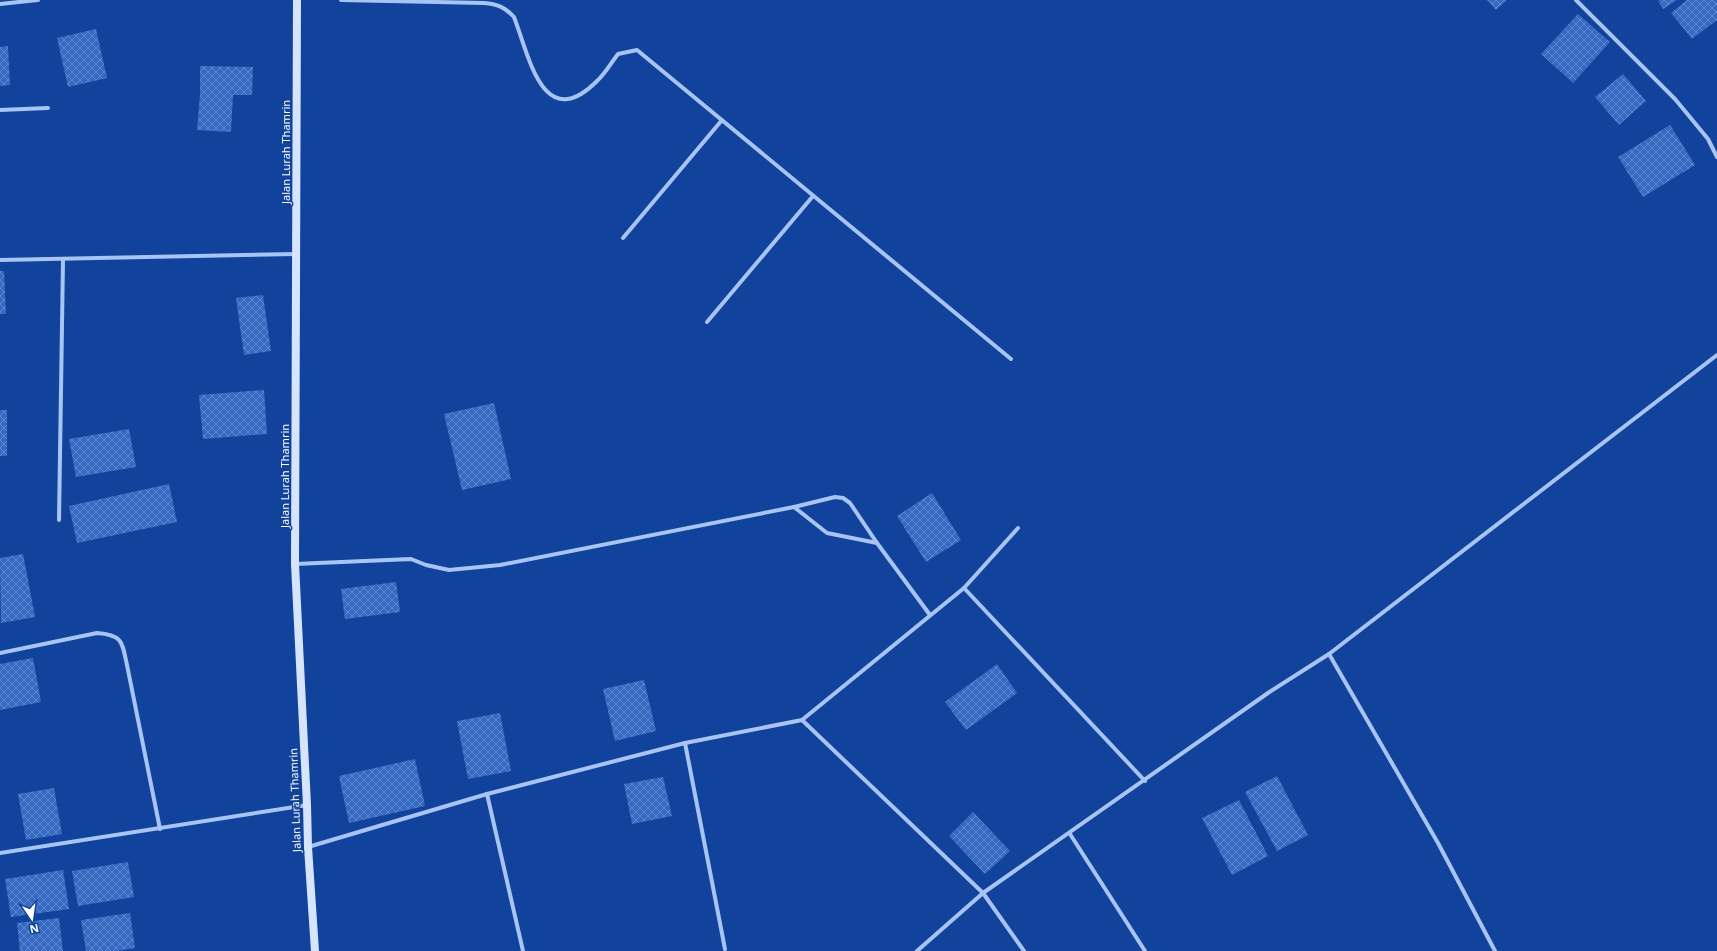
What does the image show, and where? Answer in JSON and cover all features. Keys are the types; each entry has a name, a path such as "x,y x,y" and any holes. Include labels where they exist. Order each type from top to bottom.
{"street":[{"path":"0,4 38,0"},
{"name":"Jalan Lurah Thamrin","path":"297,0 295,564 308,847 315,951"},
{"path":"341,0 484,3 502,6 514,17 535,73 545,91 550,96 563,100 575,98 598,81 618,54 637,50 1011,359"},
{"path":"1576,0 1675,99 1708,139 1717,157"},
{"path":"0,110 48,108"},
{"path":"623,238 722,120"},
{"path":"707,322 813,196"},
{"path":"0,260 63,260 297,254"},
{"path":"59,520 63,260"},
{"path":"917,951 983,893 1070,834 1268,694 1329,654 1717,355"},
{"path":"295,564 410,559 426,565 449,570 500,565 835,497 843,498 850,503 930,616"},
{"path":"794,506 827,533 877,543"},
{"path":"308,847 487,794 685,743 802,720 964,588 1018,528"},
{"path":"964,588 1145,781"},
{"path":"0,653 97,633 113,635 118,638 121,642 127,665 160,829"},
{"path":"1329,654 1434,836 1496,951"},
{"path":"802,720 983,893 1024,951"},
{"path":"685,743 724,949"},
{"path":"487,794 523,951"},
{"path":"0,848 0,853 307,805"},
{"path":"1070,834 1145,951"}],"building":[{"path":"1487,0 1507,0 1496,10"},
{"path":"1658,0 1677,0 1663,9"},
{"path":"1687,0 1717,0 1717,20 1692,39 1671,13"},
{"path":"1578,14 1610,42 1573,83 1541,54"},
{"path":"96,29 107,78 68,87 57,38"},
{"path":"8,46 10,85 0,86 0,47"},
{"path":"200,66 253,67 252,95 233,95 231,132 197,130 200,94"},
{"path":"1623,74 1646,101 1619,125 1595,97"},
{"path":"1670,125 1695,165 1643,197 1618,157"},
{"path":"0,271 4,271 6,314 0,314"},
{"path":"263,295 271,351 244,355 236,298"},
{"path":"264,390 267,434 203,439 199,395"},
{"path":"494,403 511,479 462,490 444,414"},
{"path":"0,410 7,410 7,456 0,456"},
{"path":"129,429 136,467 76,477 69,439"},
{"path":"169,484 177,522 77,543 69,506"},
{"path":"932,493 961,540 926,562 897,516"},
{"path":"23,554 35,617 1,623 0,558"},
{"path":"396,582 400,612 345,619 341,589"},
{"path":"33,658 41,702 0,710 0,664"},
{"path":"997,664 1017,693 966,730 945,702"},
{"path":"644,680 656,731 615,741 603,689"},
{"path":"500,713 511,771 468,779 457,721"},
{"path":"415,759 425,806 349,823 339,776"},
{"path":"1277,776 1308,835 1277,851 1245,792"},
{"path":"663,777 672,816 632,824 624,784"},
{"path":"54,788 62,834 26,840 18,794"},
{"path":"1239,800 1268,856 1232,875 1202,818"},
{"path":"973,812 1010,851 985,874 949,836"},
{"path":"128,862 134,897 78,906 72,871"},
{"path":"63,870 69,909 11,917 5,879"},
{"path":"130,913 135,948 115,951 86,951 81,920"},
{"path":"59,918 63,951 20,951 17,923"}]}
